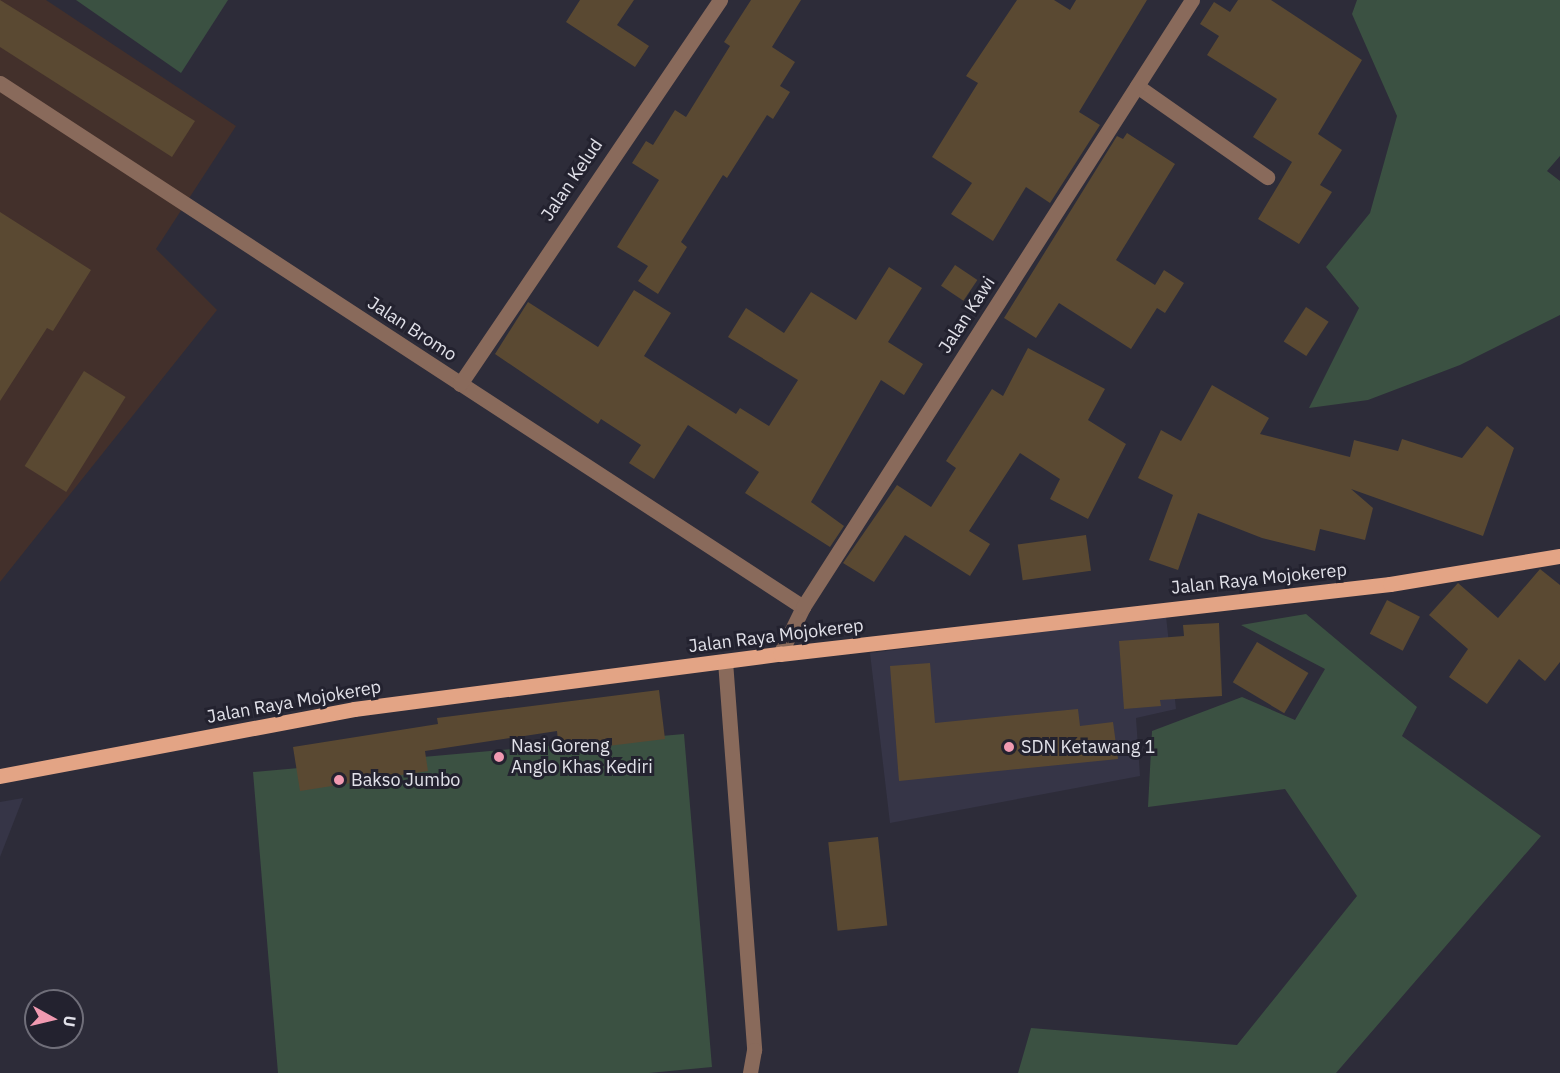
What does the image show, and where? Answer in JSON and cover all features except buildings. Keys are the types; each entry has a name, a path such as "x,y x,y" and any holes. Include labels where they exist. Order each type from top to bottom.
{"main road":[{"name":"Jalan Raya Mojokerep","path":"0,776 354,709 780,654 1390,584 1560,556"}],"street":[{"name":"Jalan Kelud","path":"460,384 720,0"},
{"name":"Jalan Kawi","path":"780,654 803,607 1192,0"},
{"name":"Jalan Bromo","path":"0,83 803,607"},
{"path":"1137,86 1267,177"},
{"path":"725,661 754,1050 750,1073"}],"shaded area":[{"path":"0,0 46,0 236,126 156,249 217,310 0,582"},
{"name":"SDN Ketawang 1","path":"1166,616 1176,709 1136,718 1140,776 890,823 870,653"},
{"path":"23,798 0,857 0,802"}],"green space":[{"path":"76,0 228,0 181,73"},
{"path":"1357,0 1560,0 1560,156 1547,171 1560,181 1560,315 1460,365 1368,400 1309,408 1359,308 1326,267 1370,213 1397,116 1352,14"},
{"path":"1306,614 1417,707 1402,736 1541,836 1336,1073 1018,1073 1031,1028 1237,1045 1357,896 1285,789 1148,807 1152,731 1242,697 1295,720 1325,669 1241,625"},
{"path":"684,734 712,1067 649,1073 278,1073 253,772"}],"place":[{"name":"SDN Ketawang 1","path":"1009,747"},
{"name":"Nasi Goreng Anglo Khas Kediri","path":"499,757"},
{"name":"Bakso Jumbo","path":"339,780"}]}
